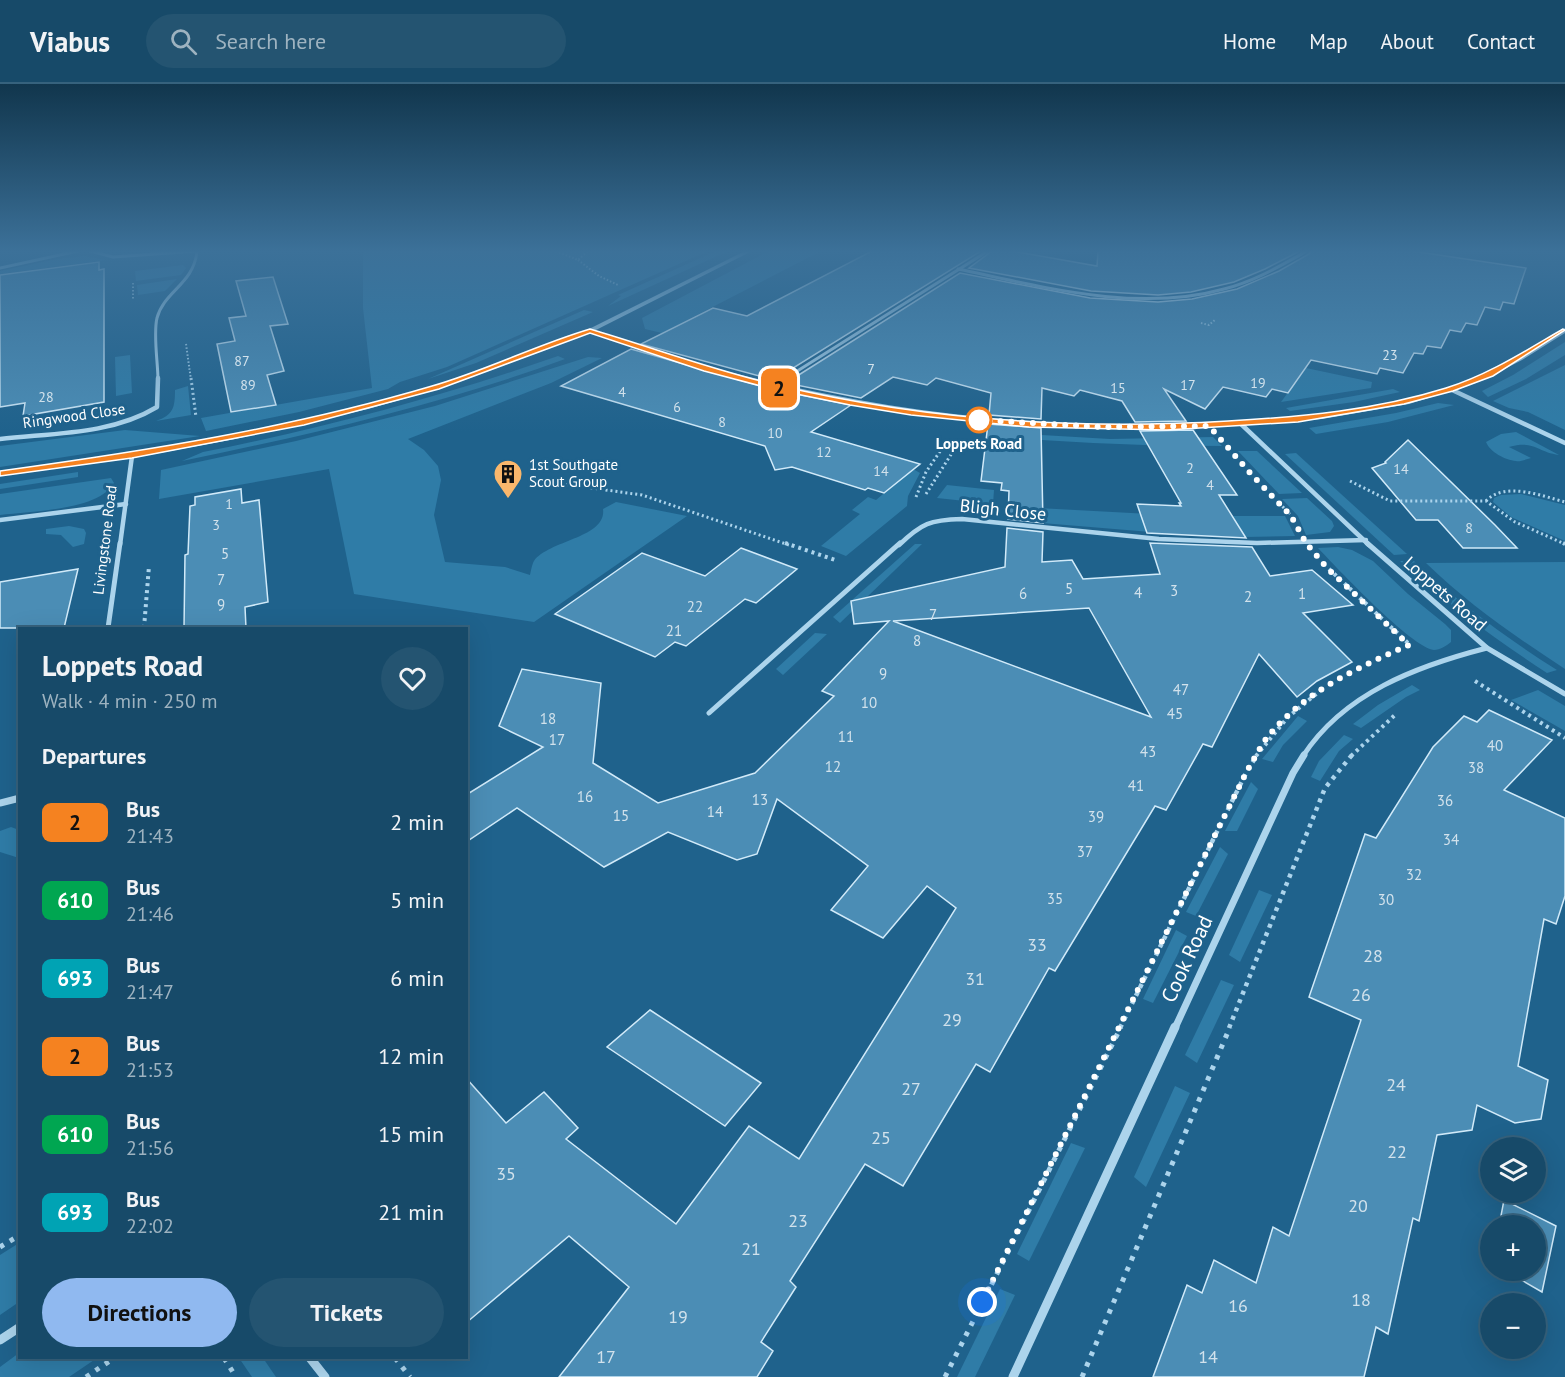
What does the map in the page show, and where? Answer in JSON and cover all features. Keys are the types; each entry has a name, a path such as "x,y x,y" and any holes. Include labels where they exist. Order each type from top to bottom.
{"street":[{"name":"Ringwood Close","path":"0,439 116,424 146,415 157,407 159,399 156,320 158,311"},
{"path":"0,474 132,456 292,425 368,407 436,387 590,331 629,311"},
{"path":"772,387 891,311"},
{"path":"590,331 706,369 772,387 911,413 1029,424 1167,427 1241,424 1352,412 1450,389 1490,374 1565,330"},
{"path":"1450,389 1565,443"},
{"name":"Loppets Road","path":"1241,424 1410,582 1487,648 1565,694"},
{"name":"Livingstone Road","path":"108,627 132,456"},
{"path":"0,520 126,504"},
{"name":"Bligh Close","path":"709,713 916,529 936,520 947,518 1158,539 1306,543 1366,540"},
{"name":"Cook Road","path":"1013,1377 1293,773 1314,741 1361,699 1389,682 1446,658 1487,648"},
{"path":"0,803 18,798"},
{"path":"0,1340 18,1328"},
{"path":"311,1359 325,1377"}],"path":[{"path":"185,335 196,417"},
{"path":"925,496 958,444"},
{"path":"1350,481 1390,501 1486,501 1515,522 1565,544"},
{"path":"556,483 642,495 869,572"},
{"path":"1486,501 1494,493 1506,491 1565,502"},
{"path":"1276,500 1291,516 1306,543 1358,599 1409,645 1446,658 1520,711 1565,738"},
{"path":"1399,649 1409,645"},
{"path":"945,1377 1247,771 1267,739 1304,702 1328,685"},
{"path":"1082,1377 1249,981 1325,788 1345,761 1372,732 1404,709"},
{"path":"0,1247 18,1236"},
{"path":"86,1377 113,1359"},
{"path":"225,1359 236,1377"},
{"path":"396,1359 410,1377"}],"shaded area":[{"path":"363,311 572,311 447,367 400,382 388,389 299,412 206,431 201,418 372,388"},
{"path":"581,311 593,312 476,363 428,379"},
{"path":"655,311 704,311 662,333 645,329 642,318"},
{"path":"1565,342 1565,355 1526,379 1488,397 1482,391 1513,375"},
{"path":"130,355 132,393 116,396 115,357"},
{"path":"558,356 565,359 471,391 327,429 182,461 203,452 293,433 426,398"},
{"path":"588,357 602,358 551,383 408,439 424,450 438,466 441,480 434,515 445,562 505,567 530,575 533,562 541,554 587,533 602,519 603,509 616,502 687,516 534,622 354,594 329,469 159,499 161,470 296,441 435,406"},
{"path":"1565,365 1565,430 1528,412 1509,408 1493,401"},
{"path":"1306,368 1372,382 1371,388 1281,402"},
{"path":"188,386 191,415 156,421 172,410 175,390"},
{"path":"1393,389 1400,392 1354,402 1290,411 1286,408"},
{"path":"1438,403 1454,405 1388,422 1316,434 1309,428 1396,413"},
{"path":"125,430 200,436 0,467 0,446"},
{"path":"992,432 1110,439 1213,437 1222,446 1050,441 992,436"},
{"path":"1516,432 1559,455 1530,446 1518,445 1509,447 1531,458 1512,460 1494,452 1486,442 1501,434"},
{"path":"1238,451 1257,451 1302,493 1279,494"},
{"path":"1296,453 1407,554 1394,555 1285,454"},
{"path":"913,469 920,473 908,496 907,506 846,556 821,546 860,514 852,510 868,497 876,500"},
{"path":"78,472 78,477 0,489 0,484"},
{"path":"111,478 114,483 106,492 79,504 0,515 0,494"},
{"path":"947,485 994,490 993,504 937,498"},
{"path":"1521,494 1565,505 1565,541 1511,517 1493,502 1494,498 1501,495"},
{"path":"1307,498 1332,521 1334,526 1330,532 1306,535 1298,516 1282,499"},
{"path":"1038,508 1187,516 1199,536 1042,523"},
{"path":"1233,516 1285,516 1295,536 1244,537"},
{"path":"69,526 84,529 86,533 84,544 73,547 61,535 46,534 46,529"},
{"path":"915,544 922,544 840,623 833,617"},
{"path":"1338,547 1352,550 1373,561 1451,630 1451,642 1443,648 1434,650 1423,646 1392,622 1318,548"},
{"path":"1400,561 1414,561 1483,619 1557,670 1547,673 1509,647 1453,606"},
{"path":"1565,562 1565,669 1493,619 1426,563"},
{"path":"815,633 827,634 783,675 776,669"},
{"path":"1412,685 1420,690 1361,728 1353,724 1378,705"},
{"path":"1538,690 1565,706 1565,731 1511,700"},
{"path":"1298,716 1307,721 1283,745 1273,762 1262,759"},
{"path":"1344,735 1353,739 1339,751 1320,781 1311,777 1319,761"},
{"path":"1251,782 1258,789 1237,831 1225,831"},
{"path":"11,827 18,830 18,858 0,852 0,831"},
{"path":"1220,847 1228,854 1196,916 1186,912"},
{"path":"1259,890 1272,895 1240,962 1229,955"},
{"path":"1176,930 1187,936 1153,1003 1143,999"},
{"path":"1221,980 1234,985 1197,1063 1185,1055"},
{"path":"1175,1086 1190,1093 1146,1187 1134,1177"},
{"path":"1071,1143 1085,1148 1029,1261 1017,1254"},
{"path":"18,1244 18,1303 0,1315 0,1255"},
{"path":"1000,1289 1015,1295 975,1377 957,1377"},
{"path":"18,1354 18,1359 96,1359 69,1377 0,1377 0,1367"},
{"path":"240,1359 264,1359 276,1377 252,1377"}],"building":[{"path":"0,311 104,311 104,402 23,416 25,403 0,407"},
{"path":"245,311 284,311 288,324 270,326 284,371 267,375 276,405 231,412 217,344 235,341 229,318 246,316"},
{"path":"706,311 727,311 747,316 756,311 884,311 774,380 641,344"},
{"path":"899,311 1483,311 1477,325 1466,323 1461,332 1450,330 1441,348 1427,346 1423,354 1414,353 1403,373 1380,368 1377,374 1311,360 1288,393 1272,389 1266,397 1223,387 1205,409 1164,389 1186,421 1135,422 1122,401 1080,390 1074,396 1042,388 1041,419 989,415 991,393 936,378 927,385 893,377 861,398 786,383"},
{"path":"631,349 768,388 770,391 776,390 851,405 811,432 920,464 884,493 868,488 865,490 792,467 775,470 765,446 561,386"},
{"path":"988,424 1041,428 1043,523 1008,519 1009,491 1001,490 1002,483 981,481"},
{"path":"1193,430 1237,495 1219,495 1246,538 1147,533 1137,504 1181,506 1179,503 1181,503 1140,431"},
{"path":"1408,440 1517,548 1463,548 1438,520 1416,520 1372,468 1386,463"},
{"path":"241,489 242,503 259,500 268,602 245,607 246,627 184,627 185,555 188,554 190,506 195,505 195,497"},
{"path":"1007,528 1043,532 1042,562 1072,560 1083,579 1160,574 1150,543 1252,547 1270,576 1312,570 1353,605 1303,613 1352,662 1317,681 1297,697 1259,654 1212,747 1203,744 1166,810 1155,806 1055,971 1049,968 990,1072 976,1064 903,1186 865,1164 790,1281 796,1287 761,1342 773,1351 757,1377 559,1377 629,1287 569,1236 468,1321 468,1080 506,1123 544,1092 578,1128 566,1139 676,1224 749,1126 799,1159 956,908 927,886 883,938 831,910 868,866 777,799 757,854 737,860 668,832 604,867 517,808 468,841 468,794 543,747 499,726 522,669 601,683 593,763 658,803 755,773 834,696 822,691 889,621 854,624 851,601 1005,567","holes":["1089,608 1151,717 893,621"]},
{"path":"741,548 797,569 756,603 745,599 686,646 675,642 655,657 555,614 642,553 705,576"},
{"path":"78,569 64,627 0,628 0,582"},
{"path":"1489,710 1552,740 1504,790 1565,818 1565,896 1556,924 1544,919 1518,1066 1548,1080 1541,1119 1515,1123 1477,1105 1472,1130 1437,1135 1419,1221 1413,1218 1388,1334 1376,1327 1364,1377 1153,1377 1187,1285 1202,1293 1214,1260 1256,1283 1273,1227 1289,1236 1361,1020 1309,997 1365,834 1376,838 1433,747 1464,716 1477,722"},
{"path":"650,1010 761,1083 725,1126 607,1047"},
{"path":"1503,1203 1510,1203 1534,1215 1501,1215"},
{"path":"1546,1221 1556,1226 1546,1273"},
{"path":"1523,1281 1544,1281 1542,1292"}],"bus line":[{"name":"2","path":"0,474 132,456 304,423 436,387 590,331 706,369 772,387 850,403 911,413 1029,424 1167,427 1298,420 1404,402 1450,389 1490,374 1520,359 1565,330"}],"place":[{"name":"Loppets Road","path":"979,420"},
{"name":"1st Southgate Scout Group","path":"508,500"}],"route":[{"path":"979,420 1100,427 1209,426 1291,516 1306,543 1327,568 1409,645 1336,679 1304,702 1267,739 1247,771 982,1302"}]}
